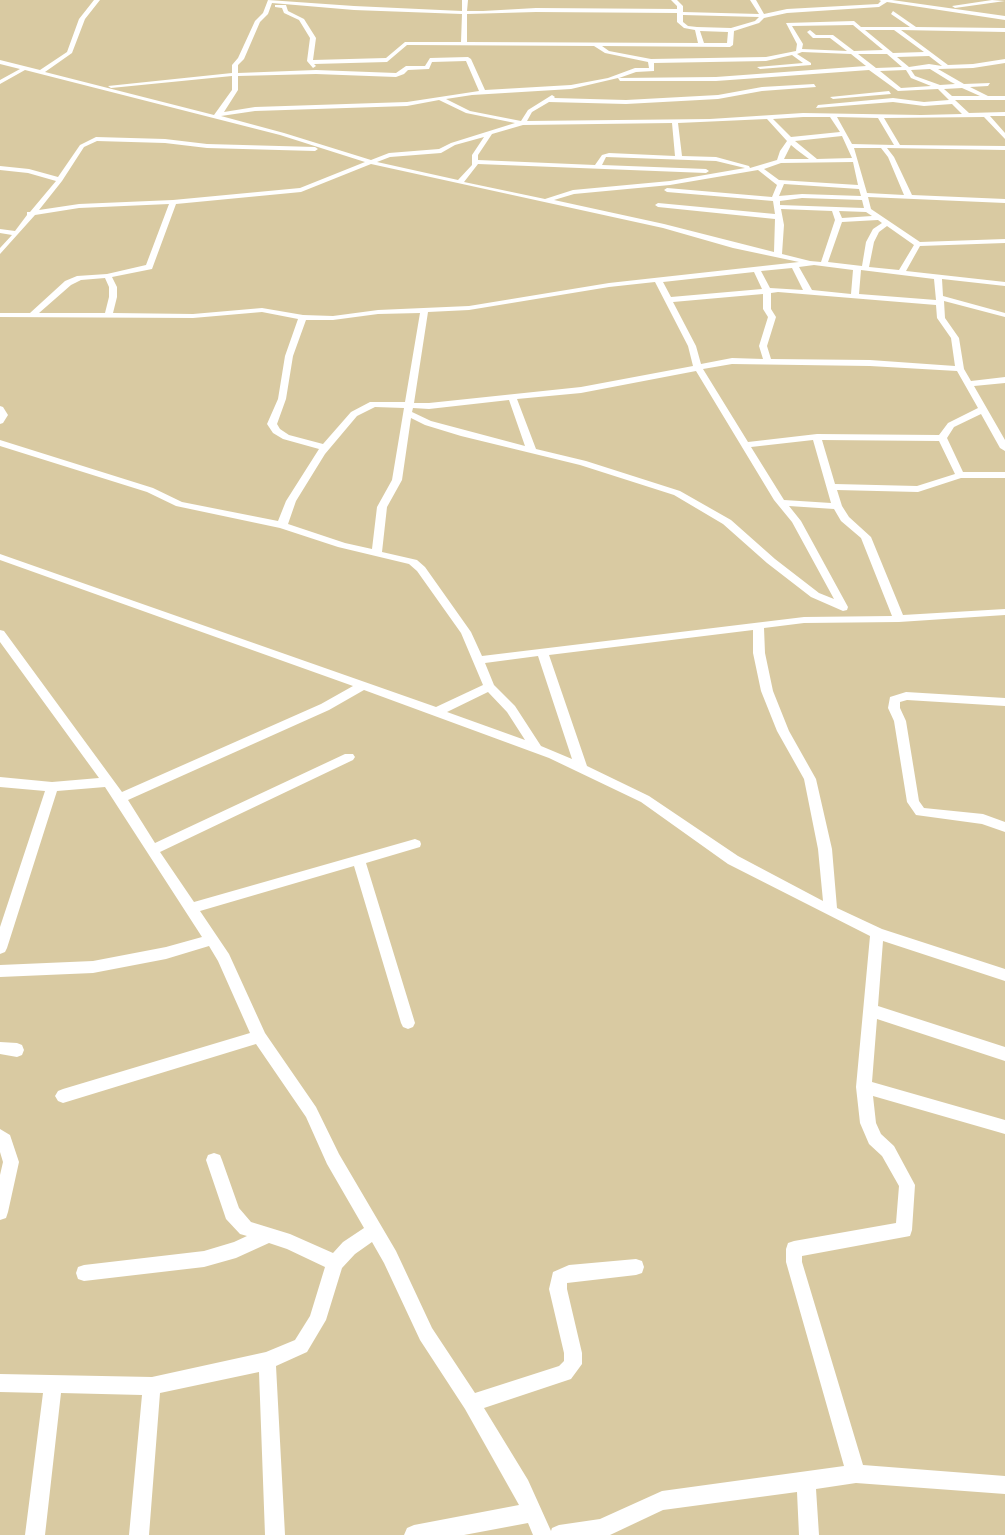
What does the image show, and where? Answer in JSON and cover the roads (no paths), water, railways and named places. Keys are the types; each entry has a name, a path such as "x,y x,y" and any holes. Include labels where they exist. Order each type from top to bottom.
{"street":[{"path":"41,72 69,53 80,21 97,0"},
{"path":"464,44 465,0"},
{"path":"674,0 681,12 683,25 697,29 731,30 744,27 763,16"},
{"path":"753,0 763,16"},
{"path":"216,115 235,90 235,65 241,59 270,2 287,5 498,13 552,9 763,16 816,8 879,5 883,0 1005,18"},
{"path":"930,6 1004,0"},
{"path":"287,5 286,12 301,19 313,38 310,51 316,72"},
{"path":"848,7 854,23"},
{"path":"893,13 913,27"},
{"path":"983,28 984,16"},
{"path":"811,23 814,33"},
{"path":"729,68 809,64 797,52 794,34 788,24 854,23 918,80 939,87 967,115"},
{"path":"862,28 1005,30"},
{"path":"884,35 893,28"},
{"path":"893,28 945,65"},
{"path":"697,29 701,44"},
{"path":"731,30 730,45 739,59"},
{"path":"794,34 831,36 870,69 895,96 905,117"},
{"path":"871,37 905,36"},
{"path":"312,62 387,60 408,43 730,45"},
{"path":"594,43 607,52 651,61 739,59 797,52 929,54"},
{"path":"715,45 719,60 737,78"},
{"path":"100,87 236,75 316,72 396,75 402,74 406,68 427,68 430,60 468,59 483,93"},
{"path":"651,61 654,79"},
{"path":"908,70 1005,61"},
{"path":"0,62 216,115 386,167 647,222 736,246 819,264 1005,284"},
{"path":"929,66 986,97"},
{"path":"609,79 737,78 870,69 977,72 973,66"},
{"path":"0,82 25,68"},
{"path":"216,115 255,110 407,104 483,93 571,87 635,70 652,70"},
{"path":"548,100 596,102 688,98 728,96 762,89 816,87 802,74"},
{"path":"792,116 793,111 798,108 841,105 985,81 1005,97"},
{"path":"30,215 79,206 173,202 301,190 389,155 441,151 453,144 523,123 530,111 571,87"},
{"path":"825,93 841,105"},
{"path":"833,97 895,96 924,104 1005,97"},
{"path":"439,98 468,112 523,123 710,121 832,115 935,117 1005,114"},
{"path":"688,98 688,107"},
{"path":"924,104 935,117"},
{"path":"699,114 710,121"},
{"path":"985,114 1005,137"},
{"path":"832,115 855,160 868,210"},
{"path":"768,117 799,149 814,159"},
{"path":"880,117 898,146"},
{"path":"675,120 679,158"},
{"path":"460,182 476,162 476,152 489,134"},
{"path":"780,161 783,150 792,139 844,134"},
{"path":"0,252 60,180 82,146 90,140 104,138 207,146 326,149"},
{"path":"849,146 1005,148"},
{"path":"882,146 891,157 909,197"},
{"path":"597,167 607,155 716,159 756,169 780,182 864,194 1005,201"},
{"path":"476,162 727,172 756,169 780,161 855,160"},
{"path":"0,169 29,171 60,180"},
{"path":"647,222 668,187 727,172"},
{"path":"778,254 781,240 776,203 780,182"},
{"path":"544,202 582,191 668,187 835,210 868,210 918,244 1005,241"},
{"path":"776,203 802,196 864,194"},
{"path":"31,316 68,283 80,278 107,276 149,267 173,202"},
{"path":"658,205 779,217"},
{"path":"819,264 839,220 835,210"},
{"path":"839,220 883,220"},
{"path":"855,297 870,242 883,220"},
{"path":"0,231 17,233"},
{"path":"0,244 10,243"},
{"path":"901,274 918,244"},
{"path":"0,317 218,315 262,310 303,317 333,318 469,308 574,290 819,264"},
{"path":"795,266 808,291"},
{"path":"757,270 767,291 767,309 772,317 763,346 768,363"},
{"path":"107,276 113,287 108,315"},
{"path":"938,278 941,318 955,338 960,369 1005,448"},
{"path":"658,280 692,346 697,366 781,503 796,521 850,620"},
{"path":"669,300 767,291 808,291 855,297 938,300 1005,315"},
{"path":"377,554 382,507 397,481 424,311"},
{"path":"303,317 289,356 282,399 272,424 276,431 286,437 326,448"},
{"path":"407,409 580,390 732,361 870,363 960,369"},
{"path":"968,384 1005,380"},
{"path":"512,397 531,449"},
{"path":"282,525 291,502 326,448 354,414 363,407 386,402 407,409 440,427 531,449 677,493 727,522 771,561 816,595 843,608"},
{"path":"0,409 4,415 0,421"},
{"path":"942,438 951,425 983,409"},
{"path":"745,445 817,438 942,438"},
{"path":"817,438 837,506 845,519 866,537 899,619"},
{"path":"942,438 960,475"},
{"path":"0,443 150,490 179,504 282,525 342,545 413,562 421,569 466,632 489,687 511,709 537,749"},
{"path":"832,487 918,489 960,475 1005,475"},
{"path":"781,503 837,506"},
{"path":"0,557 363,685 581,767 645,799 733,860 831,911 877,933 1005,975"},
{"path":"479,660 804,620 899,619 1005,612"},
{"path":"758,627 759,653 767,691 783,732 810,779 825,849 831,911"},
{"path":"0,634 109,782 224,958 259,1037 311,1112 333,1159 390,1257 426,1334 471,1403 534,1512 543,1535"},
{"path":"542,652 581,767"},
{"path":"120,798 325,707 363,685"},
{"path":"436,712 489,687"},
{"path":"1005,702 906,696 894,700 913,802 920,812 983,819 1005,827"},
{"path":"152,850 349,757"},
{"path":"0,782 52,787 109,782"},
{"path":"0,948 52,787"},
{"path":"191,908 415,844"},
{"path":"359,860 408,1023"},
{"path":"856,1474 794,1262 794,1248 904,1230 907,1185 888,1151 875,1139 868,1122 864,1087 877,933"},
{"path":"0,971 93,967 166,953 211,940"},
{"path":"870,1010 1005,1054"},
{"path":"62,1096 259,1037"},
{"path":"0,1048 17,1049"},
{"path":"864,1087 1005,1127"},
{"path":"0,1136 4,1140 10,1162 0,1212"},
{"path":"214,1160 232,1213 246,1227 290,1242 335,1263"},
{"path":"0,1383 152,1386 267,1361 301,1346 317,1320 335,1263 349,1248 375,1230"},
{"path":"84,1273 204,1259 236,1250 266,1236"},
{"path":"471,1403 565,1373 573,1364 573,1353 558,1289 559,1278 569,1273 636,1267"},
{"path":"267,1361 275,1535"},
{"path":"35,1535 53,1386"},
{"path":"139,1535 152,1386"},
{"path":"559,1535 601,1528 662,1501 856,1474 1005,1485"},
{"path":"806,1481 809,1535"},
{"path":"414,1535 534,1512"}]}
